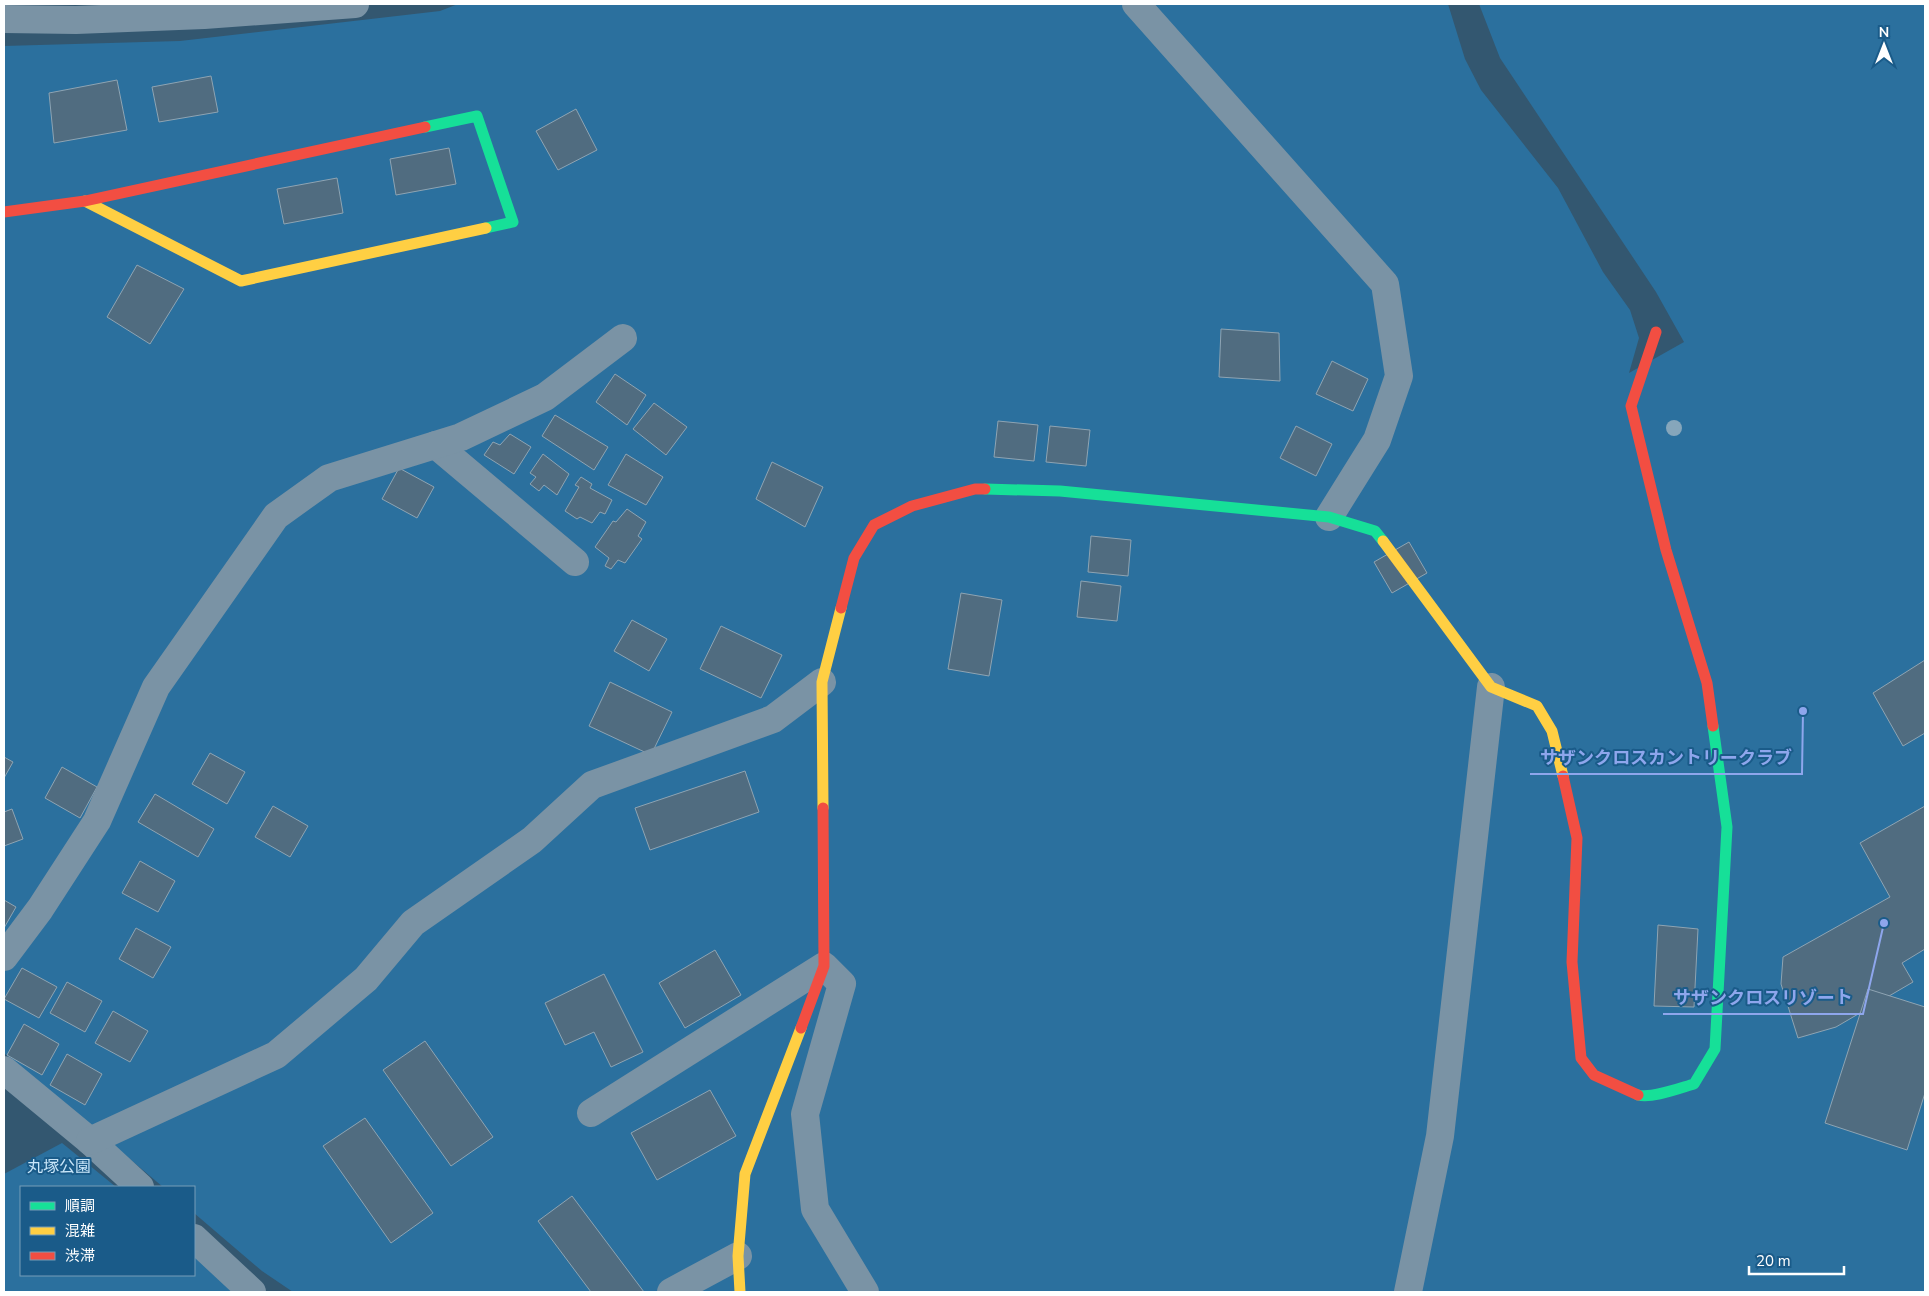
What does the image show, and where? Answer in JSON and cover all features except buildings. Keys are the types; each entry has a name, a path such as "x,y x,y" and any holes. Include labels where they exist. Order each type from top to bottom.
{"street":[{"path":"4,19 76,20 204,15 355,4"},
{"path":"1136,4 1385,284 1399,376 1376,440 1329,517"},
{"path":"4,212 85,201 477,116 513,222 241,282 85,201"},
{"path":"740,1292 738,1256 745,1174 824,966 822,682 854,558 874,525 912,506 975,489 1025,489 1329,517 1375,531 1491,687 1537,706 1552,731 1577,838 1572,962 1582,1058 1594,1075 1641,1096 1662,1093 1694,1084 1715,1049 1727,827 1707,684 1666,550 1631,406 1656,332"},
{"path":"4,957 40,909 97,821 156,687 276,516 329,478 461,437 545,397 623,338"},
{"path":"436,445 574,562"},
{"path":"90,1141 276,1055 366,979 413,923 532,840 592,785 773,719 822,682"},
{"path":"1408,1292 1440,1136 1491,687"},
{"path":"591,1113 824,966"},
{"path":"824,966 842,984 806,1114 815,1209 865,1292"},
{"path":"4,1070 90,1141 139,1186"},
{"path":"195,1239 252,1292"},
{"path":"671,1292 738,1256"}],"green space":[{"path":"458,4 1448,4 1465,59 1481,90 1558,188 1603,272 1630,310 1639,338 1629,373 1684,342 1656,292 1500,58 1479,4 1925,4 1925,1292 293,1292 262,1271 195,1214 195,1186 162,1186 4,1053 4,46 180,41 440,11"},
{"name":"丸塚公園","path":"62,1143 115,1186 20,1186 20,1276 195,1276 195,1253 236,1292 4,1292 4,1174"}],"traffic: fast":[{"path":"425,127 477,116 513,222 486,228"},
{"path":"985,489 1060,491 1329,517 1375,531 1383,541"},
{"path":"1638,1095 1650,1096 1694,1084 1715,1049 1727,827 1713,726"}],"traffic: slow":[{"path":"85,201 241,281 486,228"},
{"path":"1383,541 1491,687 1537,706 1552,731 1563,776"},
{"path":"823,808 822,682 841,608"},
{"path":"740,1292 738,1256 745,1174 801,1028"}],"traffic: jam":[{"path":"4,212 85,201 425,127"},
{"path":"1656,332 1631,406 1666,550 1707,683 1713,726"},
{"path":"841,608 854,558 874,525 912,506 975,489 985,489"},
{"path":"1563,776 1577,838 1572,962 1581,1058 1594,1075 1638,1095"},
{"path":"801,1028 824,966 823,808"}],"place":[{"name":"サザンクロスカントリークラブ","path":"1803,711"},
{"name":"サザンクロスリゾート","path":"1884,923"}]}
